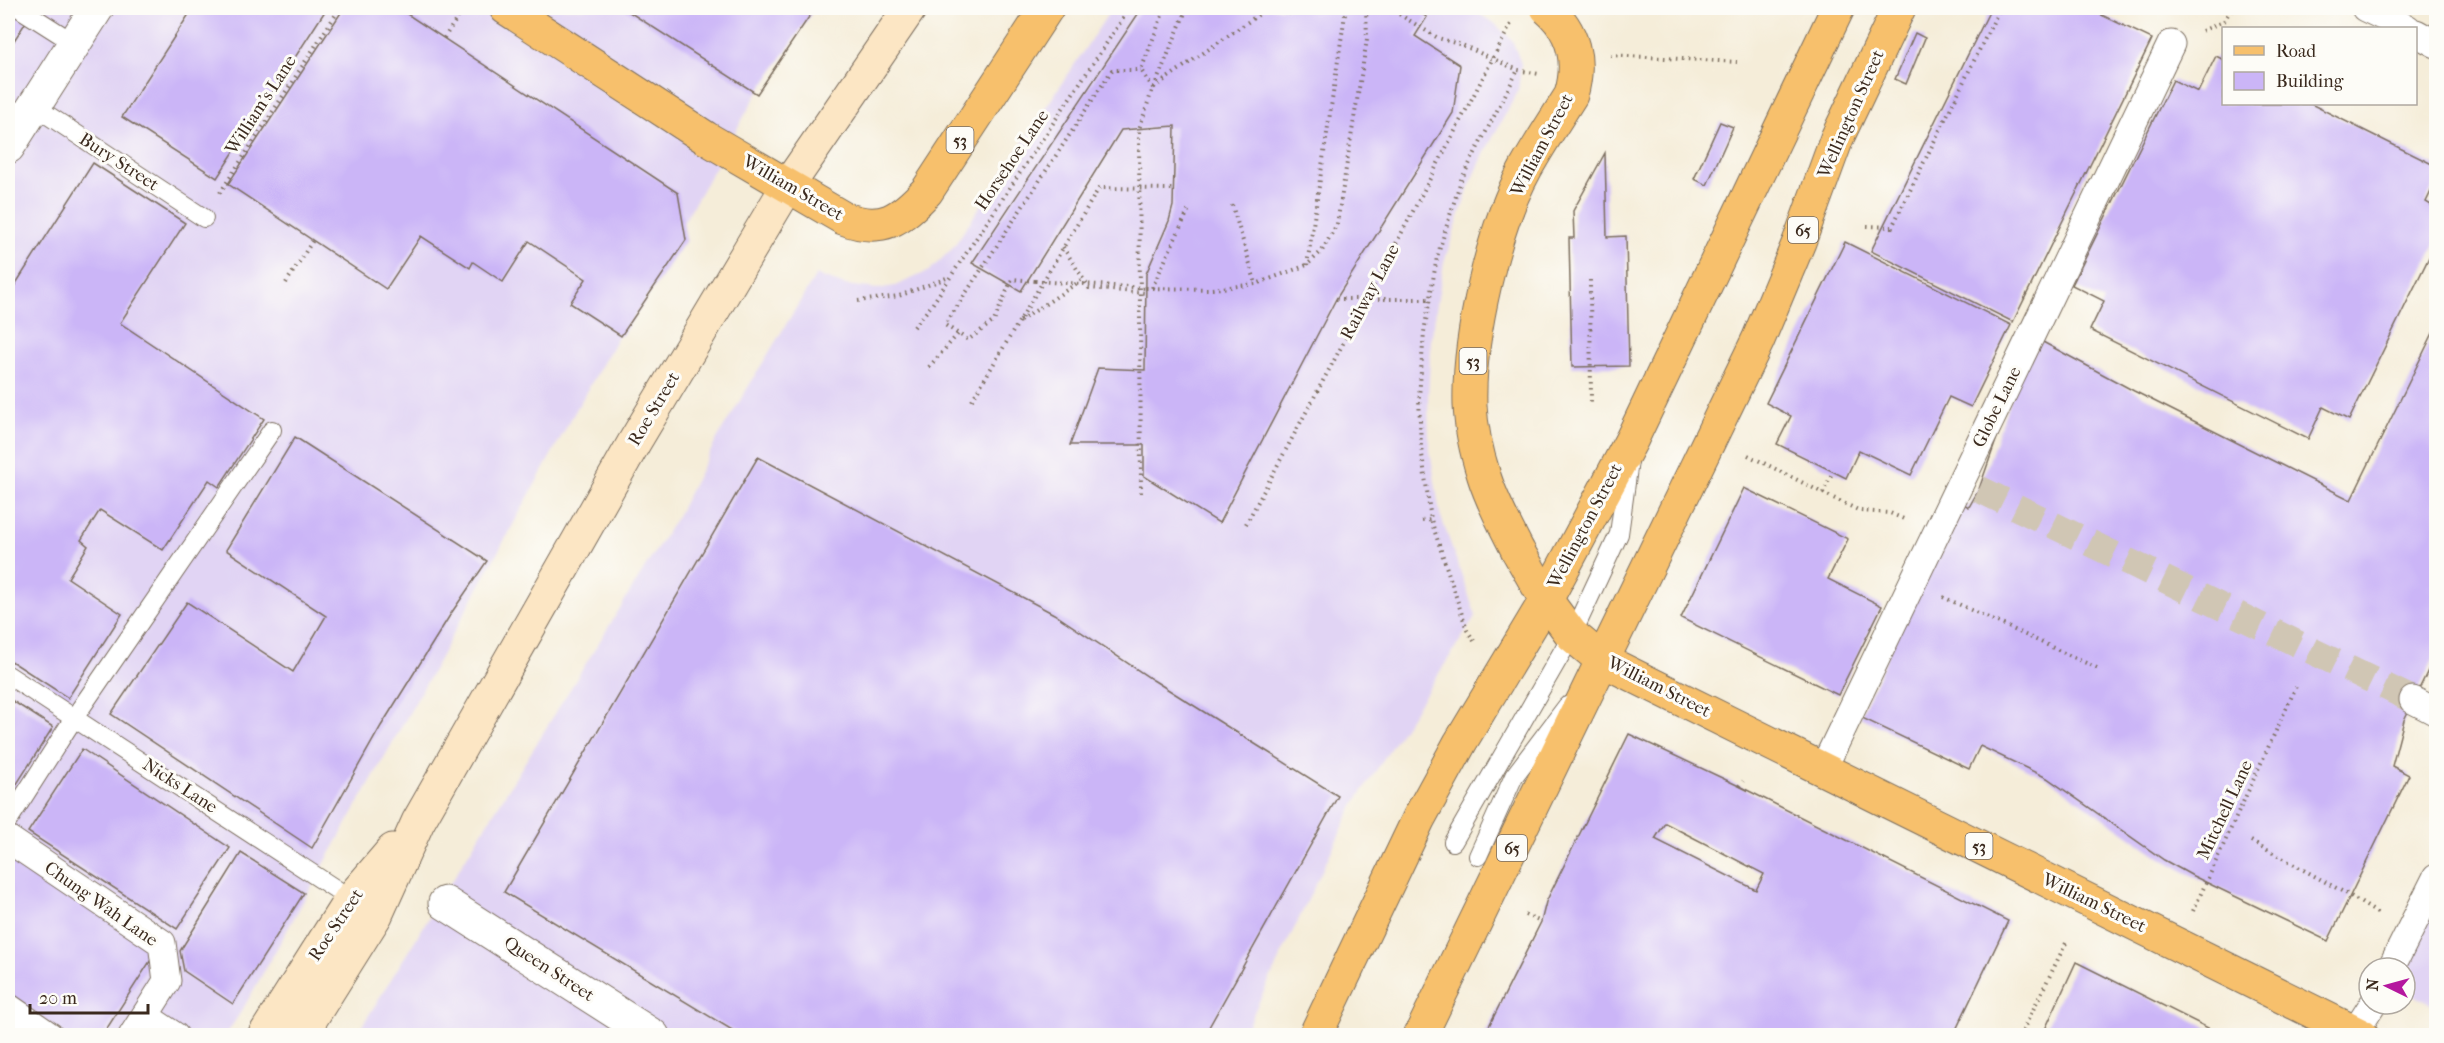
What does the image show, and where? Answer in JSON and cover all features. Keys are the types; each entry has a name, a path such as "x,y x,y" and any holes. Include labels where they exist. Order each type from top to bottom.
{"main road":[{"name":"William Street","path":"506,8 706,138 787,187 843,218 862,225 875,225 888,221 913,206 927,191 1047,8"},
{"name":"Roe Street","path":"300,1035 376,915 418,822 634,441 787,187 910,8"},
{"name":"William Street","path":"1547,8 1559,18 1572,40 1577,69 1575,82 1571,95 1525,170 1504,220 1486,278 1474,345 1470,405 1484,477 1518,551 1546,600 1572,634 1602,660 2357,1034"},
{"name":"Wellington Street","path":"1315,1035 1419,818 1546,600 1632,439 1838,8"},
{"name":"Wellington Street","path":"1420,1035 1758,340 1837,138 1899,8"},
{"name":"Roe Street","path":"264,1035 351,899 418,822"}],"street":[{"path":"8,147 97,8"},
{"path":"2366,8 2405,27"},
{"path":"2417,34 2436,44"},
{"name":"Globe Lane","path":"1823,769 1971,484 2171,44"},
{"name":"Chung Wah Lane","path":"8,839 162,943 167,981 138,1026 175,1035"},
{"path":"2397,956 2436,878"},
{"name":"Queen Street","path":"445,903 653,1035"},
{"path":"8,1007 50,1035"},
{"path":"2357,1034 2367,1016"}],"lane":[{"path":"20,8 74,43"},
{"name":"Bury Street","path":"34,106 204,218"},
{"path":"8,821 74,718 272,430"},
{"path":"1453,842 1572,634 1619,534 1632,439"},
{"path":"1478,856 1514,776 1602,660"},
{"name":"Nicks Lane","path":"8,675 351,899"}],"path":[{"name":"William's Lane","path":"204,218 340,8"},
{"path":"444,38 464,8"},
{"name":"Horsehoe Lane","path":"914,327 1130,8"},
{"path":"1141,70 1165,8"},
{"path":"1141,493 1139,129 1153,88 1187,8"},
{"path":"1153,88 1268,8"},
{"path":"1287,8 1292,16"},
{"path":"1307,265 1346,8"},
{"path":"1063,247 1089,288 1139,292 1152,288 1212,290 1256,284 1307,265 1322,251 1337,224 1367,39 1366,8"},
{"path":"1389,8 1438,38 1462,45 1518,70 1547,76"},
{"path":"1867,226 1892,227 2000,8"},
{"name":"Railway Lane","path":"1246,524 1514,18"},
{"path":"1607,55 1737,62"},
{"path":"1141,70 1112,70 945,325 968,340 994,321 1012,279 1146,290"},
{"path":"1141,70 1153,88"},
{"path":"972,400 1099,188 1173,189"},
{"path":"1232,205 1256,284"},
{"path":"1152,288 1190,207"},
{"path":"286,283 313,240"},
{"path":"858,301 899,296 950,277"},
{"path":"1017,323 1083,279"},
{"path":"1590,280 1591,404"},
{"path":"1336,299 1428,299"},
{"path":"929,367 958,334"},
{"path":"1748,455 1860,511 1890,513"},
{"path":"1823,493 1832,472"},
{"path":"1422,521 1431,520"},
{"path":"1958,604 2099,669"},
{"name":"Mitchell Lane","path":"2178,945 2296,687"},
{"path":"1739,786 1743,781"},
{"path":"2251,841 2349,895 2409,933"},
{"path":"1525,915 1541,922"},
{"path":"2020,1035 2066,943"}],"shaded area":[{"path":"8,8 815,8 757,94 572,417 431,674 244,1007 226,1035 8,1035"},
{"path":"1112,8 1469,8 1494,23 1512,40 1521,64 1518,91 1469,187 1444,262 1431,339 1428,398 1429,444 1440,514 1476,616 1353,806 1243,1035 356,1036 677,516 718,437 816,275 845,285 877,289 895,286 929,271 952,249"},
{"path":"2436,878 2436,1007 2417,997 2417,956 2409,956"}],"building":[{"path":"193,8 327,8 217,178 122,117"},
{"path":"344,8 398,8 678,193 686,240 621,336 570,303 586,279 529,241 503,282 473,262 470,268 421,236 386,289 228,184"},
{"path":"623,8 815,8 757,94"},
{"path":"1142,8 1412,8 1427,17 1415,36 1460,65 1453,113 1336,299 1219,523 1144,476 1144,445 1070,445 1098,368 1145,370 1146,274 1169,221 1173,206 1175,126 1121,130 1021,291 972,263"},
{"path":"1991,8 2087,8 2152,39 2013,322 1871,251"},
{"path":"8,10 26,22 8,50"},
{"path":"1915,33 1925,38 1906,84 1895,79"},
{"path":"2216,56 2222,59 2222,105 2313,105 2436,166 2436,181 2426,202 2436,208 2436,243 2349,420 2323,407 2308,439 2090,330 2104,301 2072,285 2173,80 2198,92"},
{"path":"1720,122 1733,127 1707,185 1694,179"},
{"path":"1605,153 1607,237 1626,236 1629,366 1572,367 1569,238 1574,238 1573,211"},
{"path":"93,163 185,223 120,323 264,419 219,487 209,480 163,550 100,510 81,540 88,546 68,578 122,614 68,698 8,659 8,296"},
{"path":"1845,242 2011,325 1971,407 1949,397 1911,475 1859,450 1846,478 1777,444 1791,416 1766,403"},
{"path":"2436,327 2436,654 2404,720 2392,766 2409,775 2328,941 2164,860 2047,778 1980,746 1969,769 1860,717 1958,501 1969,507 1979,489 2026,355 2041,341 2134,391 2351,500"},
{"path":"295,437 487,561 452,612 381,726 312,848 111,714 187,602 293,672 326,616 226,550"},
{"path":"758,457 1054,614 1153,680 1338,796 1204,1036 742,1036 504,892"},
{"path":"1744,488 1848,539 1828,579 1882,606 1838,695 1681,618"},
{"path":"8,698 53,727 8,798"},
{"path":"1629,734 1739,786 2008,921 1953,1036 1484,1036 1541,922 1546,902","holes":["1665,823 1764,874 1756,890 1655,839"]},
{"path":"82,749 230,848 177,929 28,832"},
{"path":"241,853 304,893 233,1004 184,971 180,951"},
{"path":"9,855 156,952 102,1036 68,1036 8,996"},
{"path":"2076,962 2224,1036 2042,1036"},
{"path":"8,1026 22,1036 8,1036"}],"tunnel":[{"path":"1979,489 2413,700"}]}
